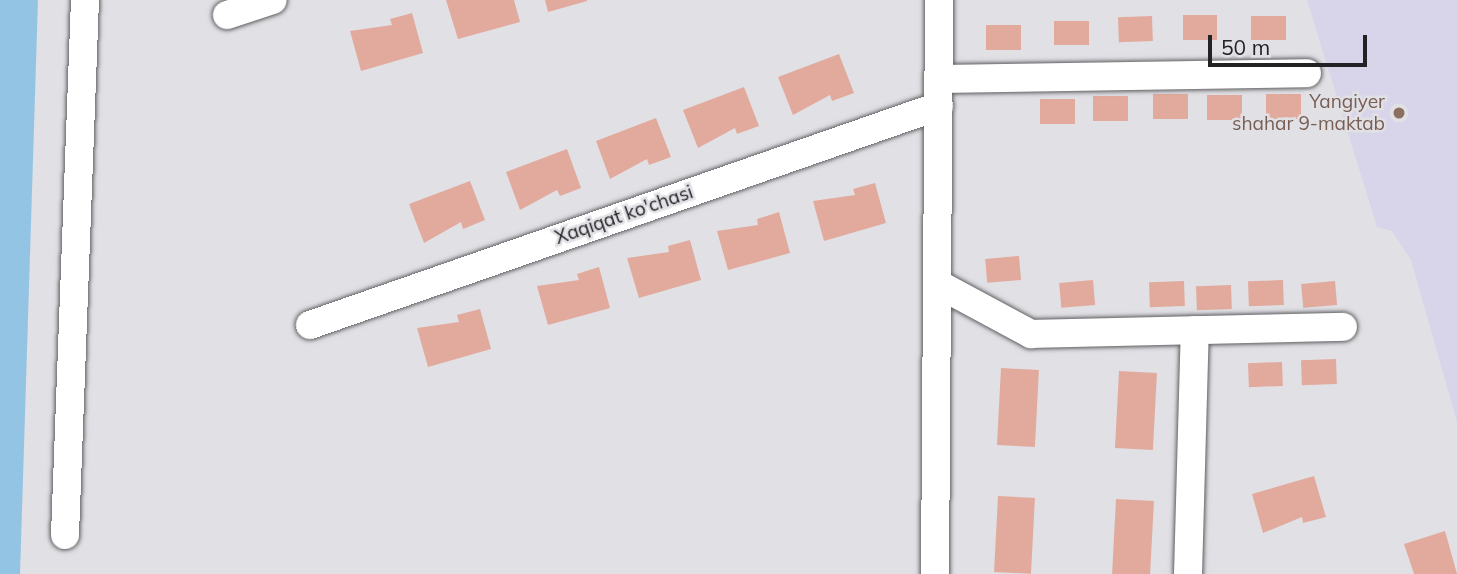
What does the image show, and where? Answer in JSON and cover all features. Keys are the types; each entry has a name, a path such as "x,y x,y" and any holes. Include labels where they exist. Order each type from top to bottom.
{"street":[{"path":"65,535 85,0"},
{"path":"227,15 273,0"},
{"path":"935,574 940,0"},
{"name":"Xaqiqat ko'chasi","path":"310,325 939,92 1307,73"},
{"path":"938,284 1031,334 1343,327"},
{"path":"1188,574 1195,330"}],"shaded area":[{"name":"Yangiyer shahar 9-maktab","path":"1307,0 1457,0 1457,422 1411,260 1392,231 1377,227"}],"water":[{"path":"0,0 38,0 20,574 0,574"}],"building":[{"path":"446,0 514,0 520,22 458,39"},
{"path":"545,0 587,0 587,1 548,12"},
{"path":"412,13 423,53 361,71 350,31 392,25 390,19"},
{"path":"1183,15 1217,15 1217,40 1183,40"},
{"path":"1152,16 1153,41 1119,42 1118,17"},
{"path":"1251,16 1286,16 1286,40 1251,40"},
{"path":"1054,21 1089,21 1089,45 1054,45"},
{"path":"986,25 1021,25 1021,50 986,50"},
{"path":"839,54 854,93 832,101 830,95 793,115 778,77"},
{"path":"744,87 759,126 737,134 735,128 698,148 683,110"},
{"path":"1153,94 1188,94 1188,119 1153,119"},
{"path":"1266,94 1301,94 1301,119 1266,119"},
{"path":"1207,95 1242,95 1242,120 1207,120"},
{"path":"1093,96 1128,96 1128,121 1093,121"},
{"path":"1040,99 1075,99 1075,124 1040,124"},
{"path":"656,118 671,157 649,165 647,159 610,179 596,141"},
{"path":"567,149 581,188 560,196 557,190 520,210 506,172"},
{"path":"470,181 485,220 463,229 461,222 424,243 409,204"},
{"path":"875,183 886,223 824,241 813,201 855,195 853,189"},
{"path":"779,212 790,253 728,270 717,231 758,225 757,219"},
{"path":"690,240 701,280 639,298 627,258 669,252 668,246"},
{"path":"1019,256 1021,280 987,283 985,259"},
{"path":"599,267 610,308 548,325 537,286 579,280 577,274"},
{"path":"1093,280 1095,305 1061,308 1059,283"},
{"path":"1283,280 1284,305 1249,306 1248,281"},
{"path":"1184,281 1185,306 1150,307 1149,282"},
{"path":"1335,281 1337,305 1303,308 1301,284"},
{"path":"1231,285 1232,309 1197,310 1196,286"},
{"path":"480,309 491,349 428,367 417,328 459,322 457,315"},
{"path":"1336,359 1337,384 1302,385 1301,360"},
{"path":"1282,362 1283,386 1249,387 1248,363"},
{"path":"1001,368 1039,370 1035,447 997,445"},
{"path":"1119,371 1157,373 1153,450 1115,448"},
{"path":"1314,476 1326,517 1303,523 1302,517 1263,533 1252,494"},
{"path":"998,496 1035,498 1031,574 994,572"},
{"path":"1116,499 1154,501 1150,574 1112,574"},
{"path":"1445,531 1457,574 1414,574 1404,544"}],"place":[{"name":"Yangiyer shahar 9-maktab","path":"1399,113"}]}
